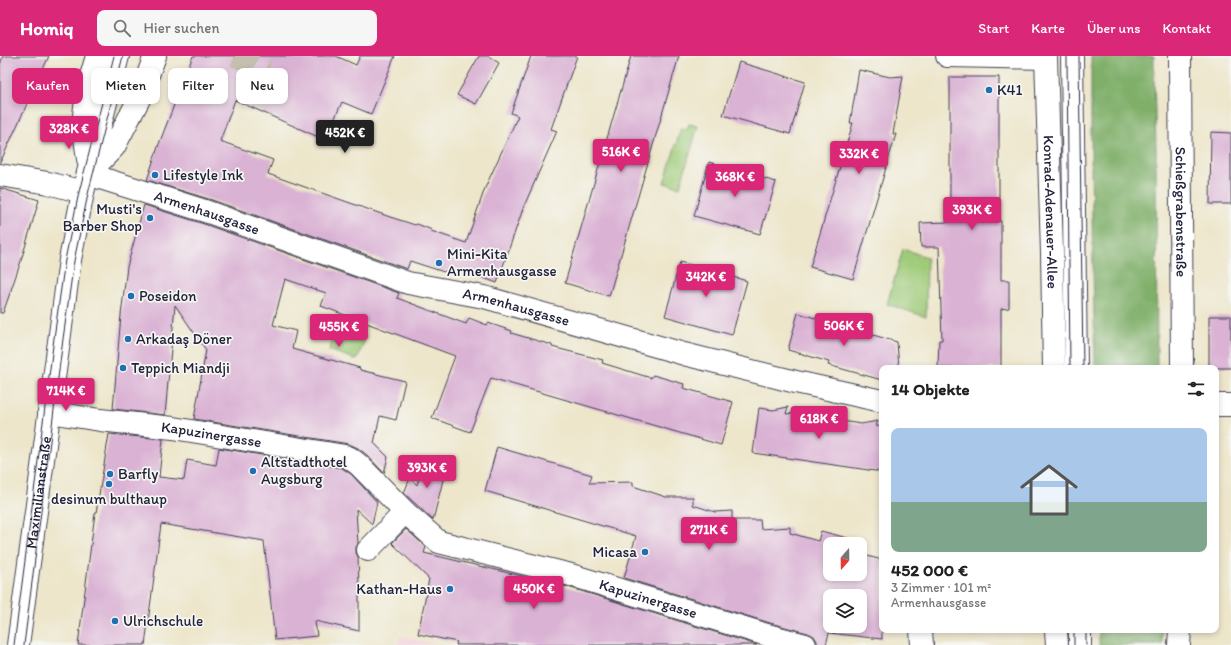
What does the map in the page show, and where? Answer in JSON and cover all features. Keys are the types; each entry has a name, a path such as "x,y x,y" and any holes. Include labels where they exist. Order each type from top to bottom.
{"street":[{"path":"86,183 88,159 83,124 87,90 98,56"},
{"path":"86,183 118,56"},
{"path":"86,183 114,147 139,99 155,56"},
{"path":"946,56 1046,57"},
{"path":"1072,56 1076,365"},
{"name":"Schießgrabenstraße","path":"1180,56 1182,365"},
{"name":"Konrad-Adenauer-Allee","path":"1046,57 1054,365"},
{"name":"Armenhausgasse","path":"2,176 48,183 86,183 208,212 408,283 484,297 684,354 796,382 879,400"},
{"name":"Maximilianstraße","path":"18,645 67,276 86,183"},
{"path":"1219,405 1231,405"},
{"name":"Kapuzinergasse","path":"49,412 100,420 187,430 345,456 359,465 432,537 446,545 570,575 767,635 805,645"},
{"path":"368,550 406,512"},
{"path":"921,633 922,645"},
{"path":"1056,633 1057,645"},
{"path":"1080,633 1080,645"},
{"path":"1180,633 1180,645"}],"shaded area":[{"path":"400,636 435,645 398,645"}],"green space":[{"path":"1091,56 1154,56 1157,365 1095,365 1091,168"},
{"path":"689,124 698,126 680,187 664,183 681,128 687,129"},
{"path":"903,249 927,257 926,317 887,304"},
{"path":"340,321 353,327 352,332 366,337 357,360 329,350"},
{"path":"1099,633 1162,633 1162,645 1099,645"}],"building":[{"path":"3,56 49,56 44,68 12,68 12,104 27,104 0,163 0,65"},
{"path":"193,56 336,56 356,65 360,56 395,56 371,114 342,102 325,140 244,104 288,104 288,68 236,68 236,100 220,141 273,160 268,174 390,217 415,225 417,224 432,230 431,231 466,243 485,188 518,116 511,113 531,56 577,56 551,129 557,131 524,206 497,283 457,268 456,272 446,270 444,272 410,261 407,269 212,200 147,180 174,104 228,104 228,68 188,68"},
{"path":"479,56 488,56 499,63 476,104 457,95"},
{"path":"631,56 679,56 609,296 565,283"},
{"path":"739,62 805,82 790,134 723,115"},
{"path":"859,70 890,77 903,76 893,134 896,134 853,279 810,267 853,123 850,123"},
{"path":"950,77 999,77 999,221 1001,221 1001,280 1009,280 1009,308 1001,309 1001,365 938,365 939,340 942,340 939,247 921,247 920,223 950,222"},
{"path":"1211,132 1231,133 1231,204 1210,204"},
{"path":"709,162 776,182 760,234 694,216"},
{"path":"0,188 39,200 20,264 3,313 0,313"},
{"path":"144,205 204,224 399,293 397,298 466,324 469,318 487,325 488,323 512,331 511,333 552,345 552,347 603,360 602,363 651,378 653,375 684,384 683,388 733,402 721,445 491,378 470,432 432,418 455,356 321,306 326,293 285,279 273,325 296,331 292,349 360,368 360,370 405,381 396,420 380,416 374,443 388,457 384,473 367,455 358,448 349,444 194,419 206,350 175,305 165,415 113,409 121,315 127,267"},
{"path":"680,262 747,281 732,335 665,316"},
{"path":"798,313 897,342 899,365 879,365 879,379 828,365 829,362 788,350"},
{"path":"1209,316 1231,316 1231,368 1219,368 1219,365 1209,365"},
{"path":"788,407 786,414 811,411 809,418 830,414 829,419 861,424 878,421 876,426 879,426 879,472 753,453 759,408 773,410"},
{"path":"109,434 163,439 159,477 184,480 187,460 216,465 219,448 342,468 351,474 377,502 372,524 356,509 359,631 315,621 317,636 275,640 264,541 161,524 145,645 78,645 95,513"},
{"path":"497,447 592,475 589,483 633,482 633,486 666,497 693,497 693,505 715,512 732,511 732,520 760,520 761,529 790,527 790,533 818,541 821,531 844,537 823,537 823,581 867,581 867,556 879,559 879,633 882,633 882,639 829,633 826,645 817,645 817,641 814,636 808,633 770,623 624,578 636,536 485,491"},
{"path":"423,464 446,468 433,520 404,493 410,478 417,485"},
{"path":"406,529 426,547 424,553 568,587 757,645 456,645 457,642 418,634 429,579 392,543"}],"tunnel":[{"path":"235,56 261,68"}],"tram line":[{"path":"14,645 65,260 79,192 114,56"},
{"path":"24,645 74,261 88,194 123,56"},
{"path":"1067,56 1070,365"},
{"path":"1079,56 1083,365"},
{"path":"1074,633 1074,645"},
{"path":"1086,633 1086,645"}],"place":[{"name":"K41","path":"989,90"},
{"name":"Lifestyle Ink","path":"155,175"},
{"name":"Musti's Barber Shop","path":"150,218"},
{"name":"Mini-Kita Armenhausgasse","path":"439,263"},
{"name":"Poseidon","path":"131,296"},
{"name":"Arkadaş Döner","path":"128,339"},
{"name":"Teppich Miandji","path":"123,368"},
{"name":"Altstadthotel Augsburg","path":"253,471"},
{"name":"Barfly","path":"110,474"},
{"name":"desinum bulthaup","path":"109,484"},
{"name":"Micasa","path":"645,552"},
{"name":"Kathan-Haus","path":"450,589"},
{"name":"Ulrichschule","path":"115,621"}]}
